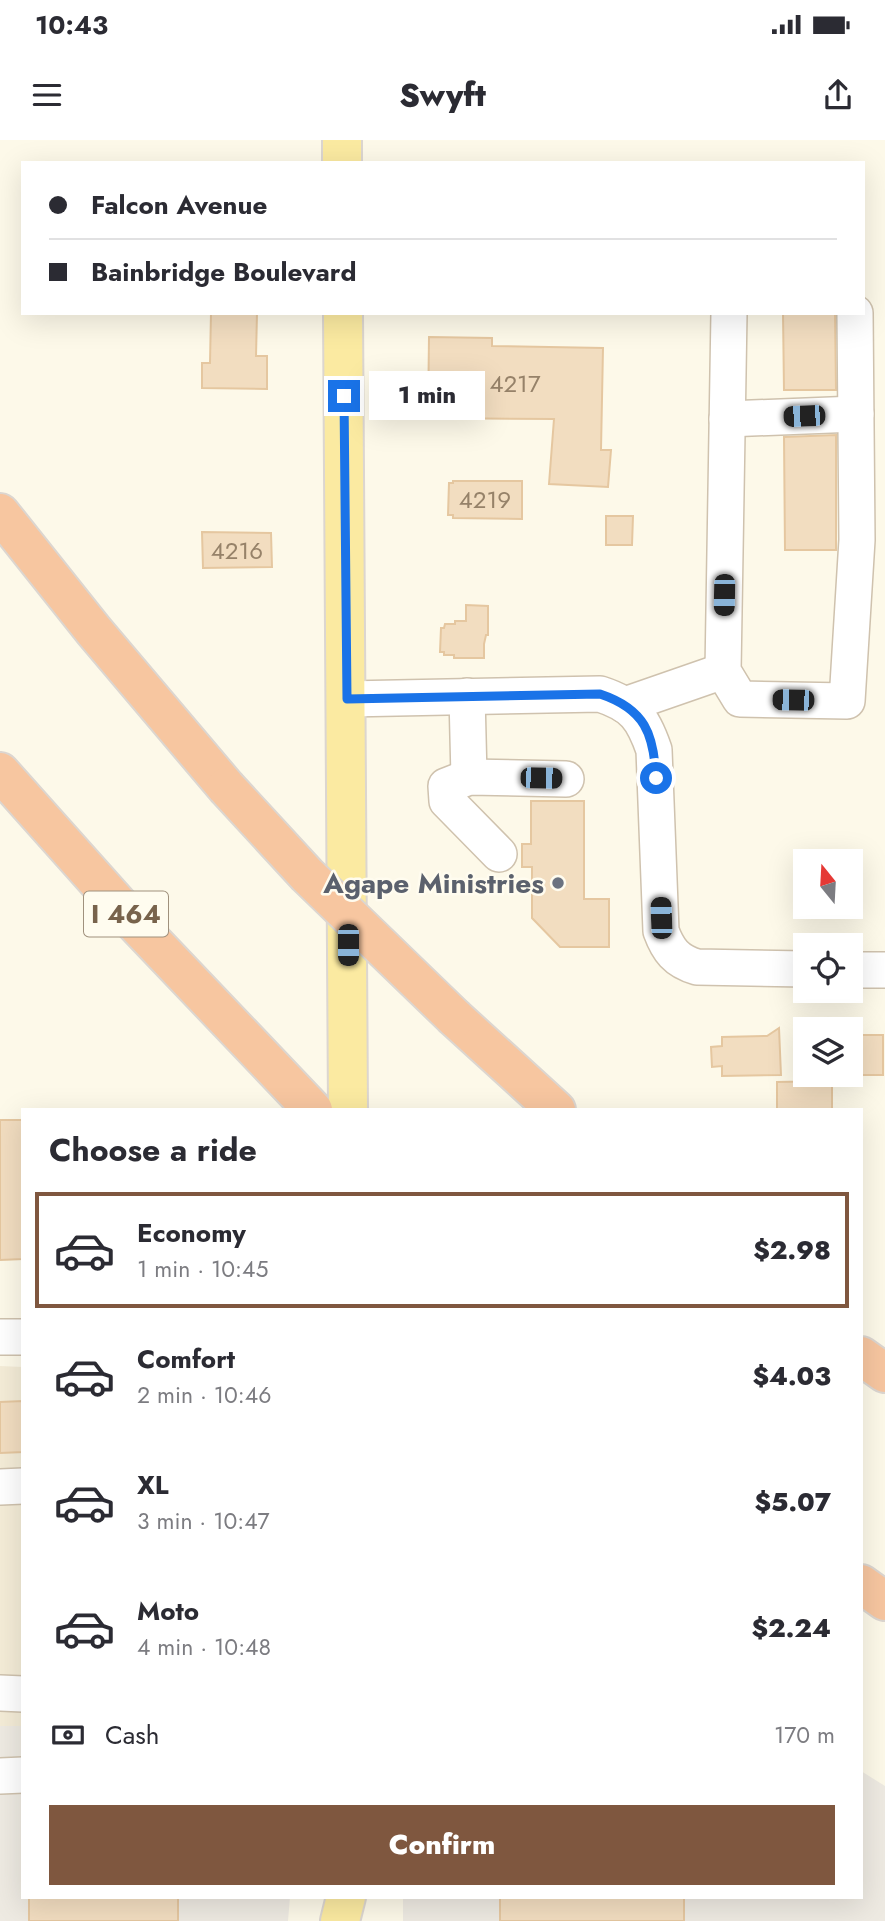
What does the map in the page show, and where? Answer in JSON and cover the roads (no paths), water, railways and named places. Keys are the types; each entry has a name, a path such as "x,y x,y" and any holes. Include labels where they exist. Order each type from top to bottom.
{"highway":[{"path":"0,513 93,631 226,787 307,875 455,1018 554,1108"},
{"name":"I 464","path":"0,772 77,860 311,1108"},
{"path":"863,1357 885,1373"},
{"path":"863,1585 885,1601"}],"main road":[{"path":"342,140 342,161"},
{"path":"343,315 348,1108"},
{"path":"340,1921 346,1899"},
{"path":"353,1899 353,1921"}],"street":[{"path":"729,315 723,671 740,699 847,701 857,540 855,315"},
{"path":"727,419 856,414"},
{"path":"625,705 723,671"},
{"path":"347,699 600,694 625,705 634,711 646,726 654,750 661,931 668,949 686,964 697,967 793,969"},
{"path":"467,696 469,778"},
{"path":"499,853 447,801 446,786 469,778 566,779"},
{"path":"863,970 885,970"},
{"path":"0,1337 21,1337"},
{"path":"0,1487 21,1486"},
{"path":"0,1693 21,1694"},
{"path":"0,1776 21,1775"}],"place":[{"name":"Agape Ministries","path":"558,883"}]}
